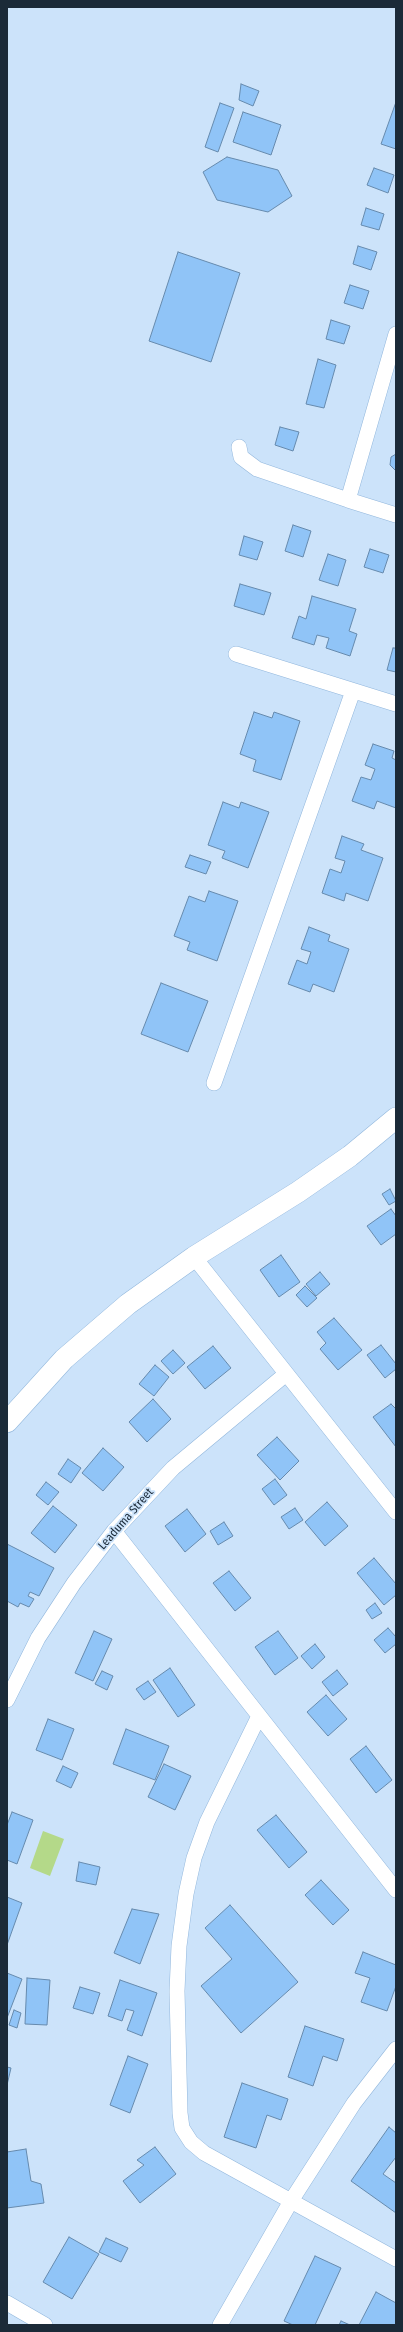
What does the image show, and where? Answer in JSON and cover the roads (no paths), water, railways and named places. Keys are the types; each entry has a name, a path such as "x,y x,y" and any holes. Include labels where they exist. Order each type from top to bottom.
{"main road":[{"path":"7,1422 64,1360 128,1304 194,1257 298,1192 350,1156 396,1118"}],"street":[{"path":"348,500 396,334"},
{"path":"239,447 241,456 258,469 396,515"},
{"path":"236,654 396,704"},
{"path":"214,1084 353,691"},
{"path":"194,1257 396,1512"},
{"name":"Leaduma Street","path":"7,1700 38,1638 74,1583 114,1530 173,1468 286,1374"},
{"path":"114,1530 396,1890"},
{"path":"259,1716 206,1822 194,1858 186,1894 179,1946 177,1991 180,2113 182,2128 191,2142 204,2153 396,2259"},
{"path":"220,2325 291,2201 354,2103 396,2049"},
{"path":"7,2303 45,2325"}]}
